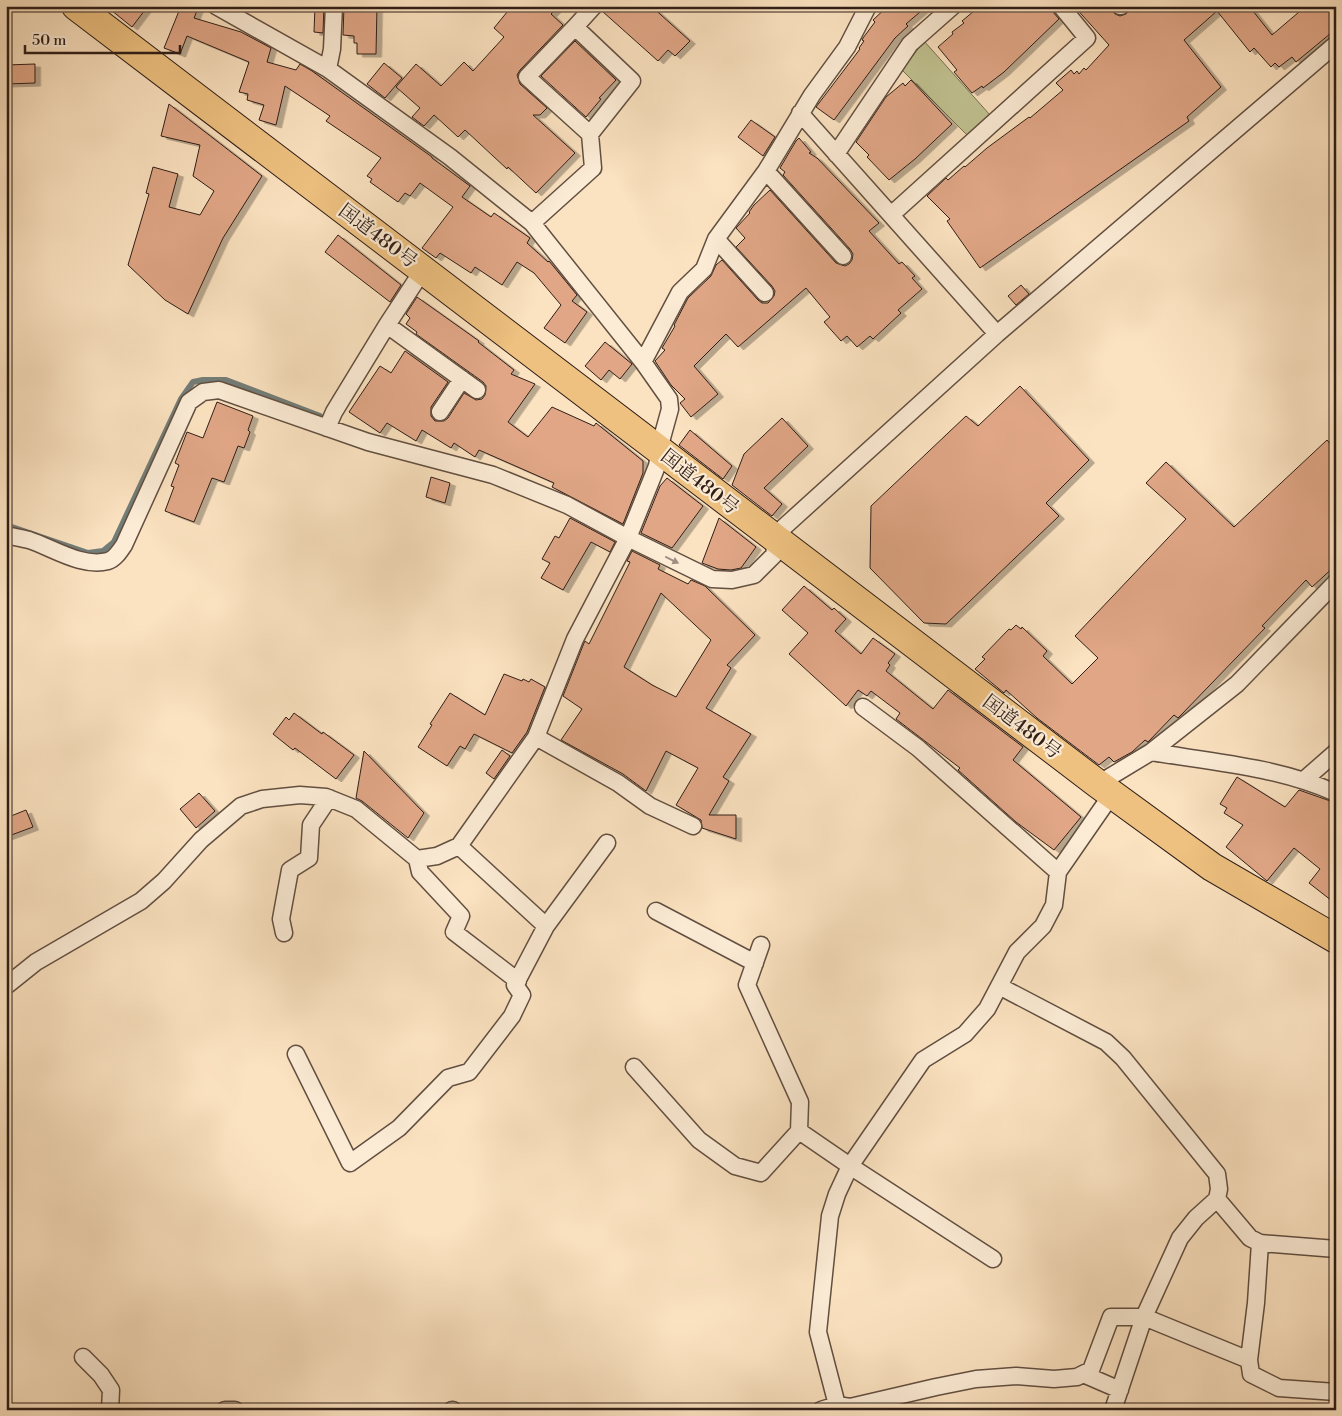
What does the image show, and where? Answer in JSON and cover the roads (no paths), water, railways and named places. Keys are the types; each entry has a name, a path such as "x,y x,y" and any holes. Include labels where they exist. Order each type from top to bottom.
{"highway":[{"name":"国道480号","path":"76,6 1105,789 1212,867 1336,939"}],"street":[{"path":"216,6 328,69 450,157 532,223 643,362 670,399 670,409 657,466 628,538 575,640 536,737 459,846 437,856 417,859"},
{"path":"328,69 332,49 334,6"},
{"path":"532,223 593,168 590,134 527,77 594,6"},
{"path":"643,362 680,292 704,269 716,239 766,172 800,113 847,48 868,6"},
{"path":"836,154 910,44 953,6"},
{"path":"891,215 1086,38 1061,6"},
{"path":"575,27 632,81 590,134"},
{"path":"6,535 29,540 79,559 94,562 108,561 116,556 124,545 190,402 203,392 219,390 368,442 493,475 566,506 712,580 732,580 754,575 774,555 776,540 784,527 997,334 1336,44"},
{"path":"800,113 997,334"},
{"path":"766,172 843,256"},
{"path":"716,239 765,293"},
{"path":"327,428 334,412 423,270"},
{"path":"387,325 477,390"},
{"path":"440,412 462,379"},
{"path":"846,1408 818,1332 830,1216 837,1194 850,1166 923,1060 965,1034 987,1009 1017,952 1043,926 1054,905 1058,872 1105,789 1237,684 1336,582"},
{"path":"863,707 918,748 1058,872"},
{"path":"536,737 618,783 650,806 693,826"},
{"path":"1151,752 1279,773 1304,780 1336,793"},
{"path":"1304,780 1336,752"},
{"path":"6,986 36,962 141,901 164,881 201,840 241,806 262,799 300,795 329,798 356,809 417,859 420,872 461,916 454,932 518,981"},
{"path":"284,933 281,919 290,870 309,858 311,826 329,798"},
{"path":"296,1054 350,1163 399,1128 448,1078 469,1072 512,1016 522,995 516,985 546,926 606,843"},
{"path":"459,846 546,926"},
{"path":"656,911 755,963"},
{"path":"634,1067 699,1140 735,1166 761,1173 799,1131 800,1102 747,985 761,945"},
{"path":"999,986 1106,1042 1118,1053 1217,1174 1219,1189 1217,1198 1196,1218 1180,1238 1144,1317 1113,1410"},
{"path":"799,1131 994,1259"},
{"path":"1217,1198 1250,1238 1260,1243 1336,1249"},
{"path":"1260,1243 1256,1303 1249,1360 1251,1374 1279,1388 1336,1392"},
{"path":"821,1410 846,1408 976,1379 1016,1376 1054,1379 1078,1377 1090,1370 1111,1317 1144,1317 1249,1360"},
{"path":"82,1357 101,1375 112,1390 110,1410"},
{"path":"1083,1374 1120,1390"},
{"path":"225,1410 235,1410"}],"waterway":[{"path":"6,525 88,553 103,551 114,542 181,399 193,382 226,380 320,416"}]}
